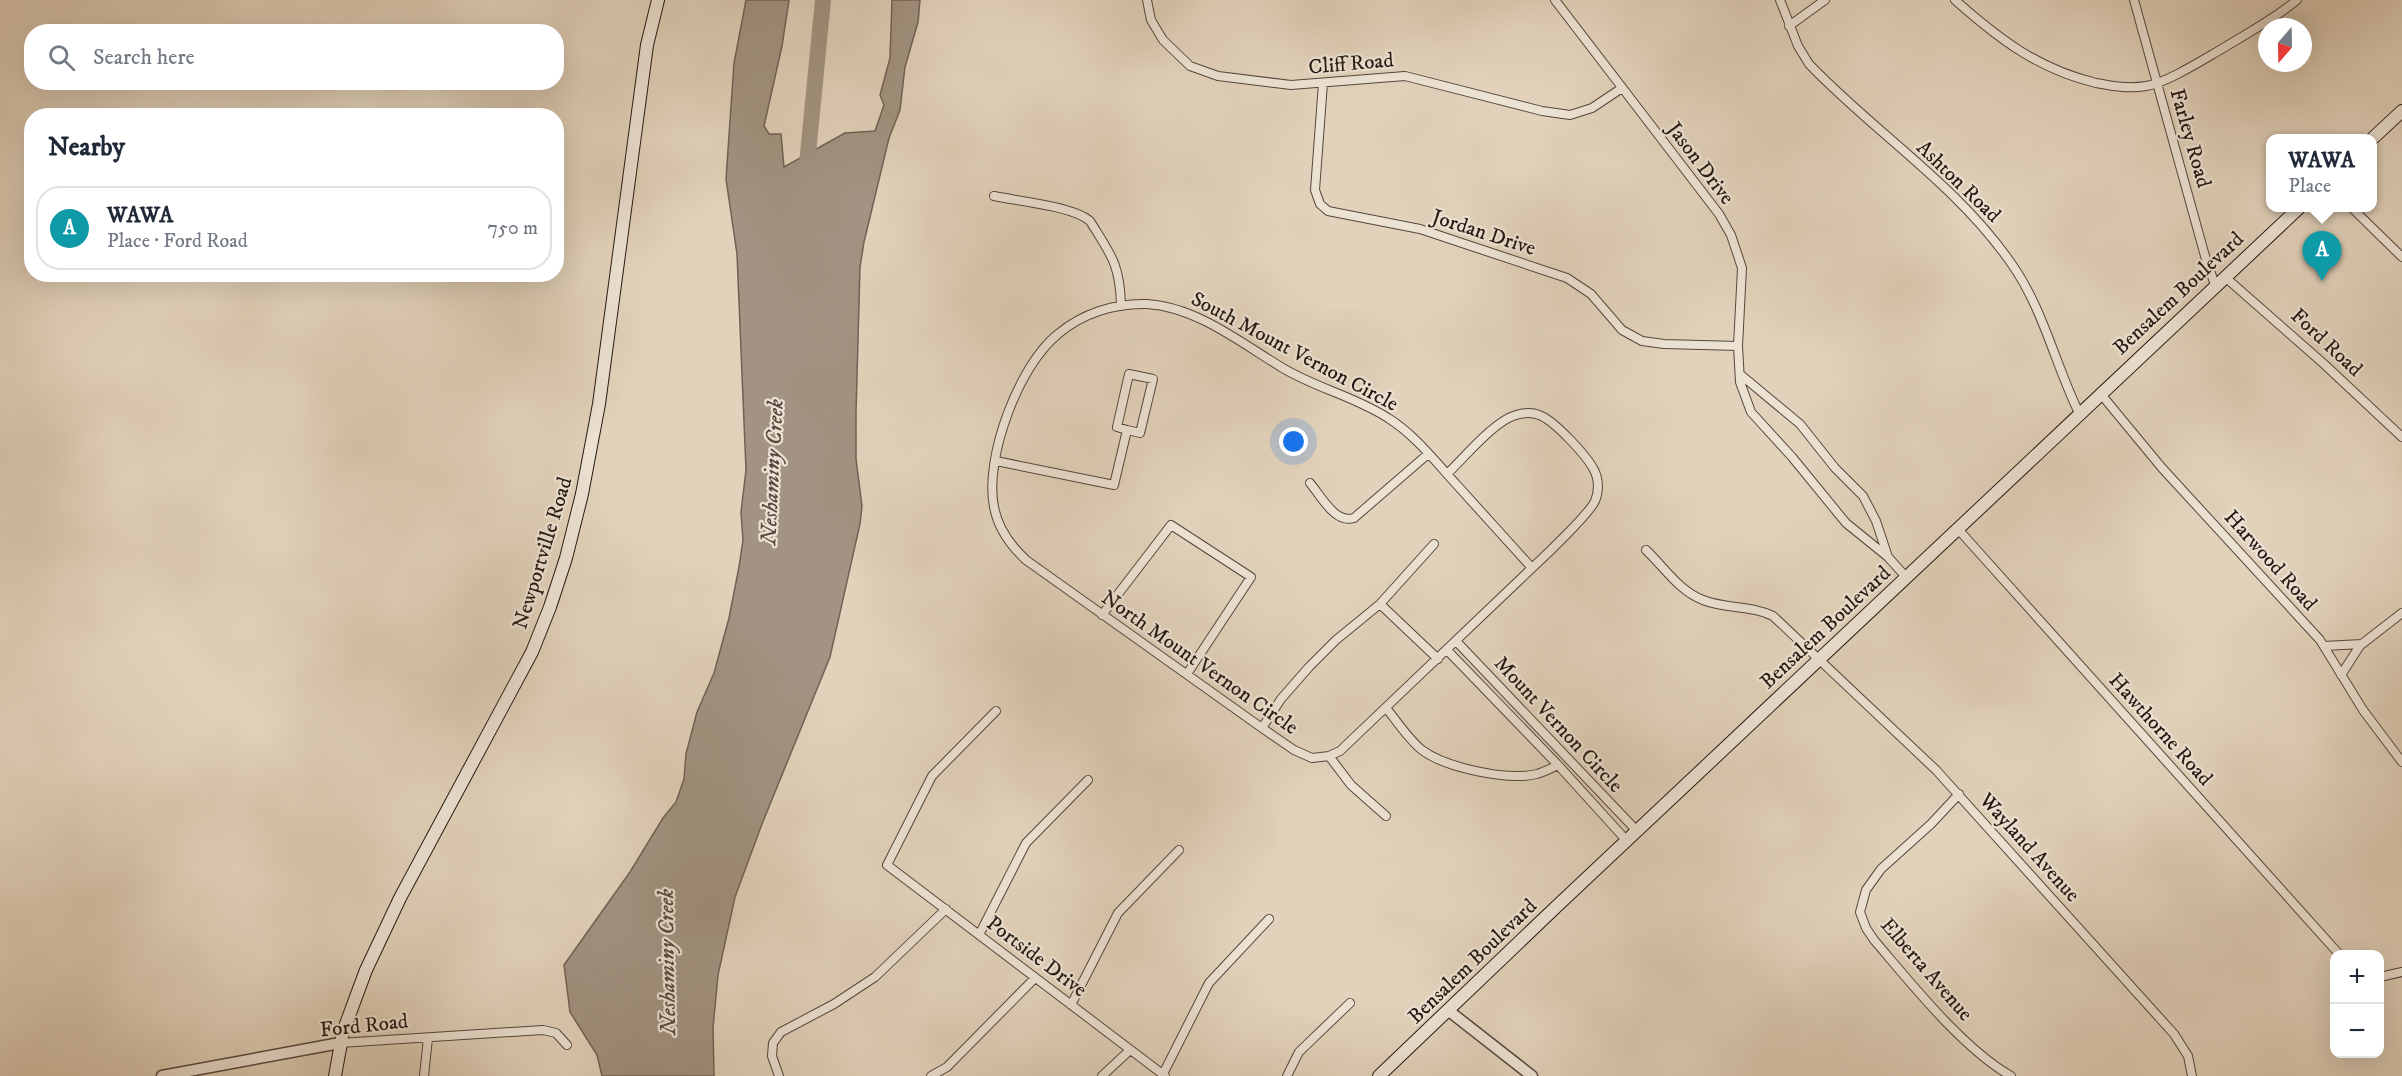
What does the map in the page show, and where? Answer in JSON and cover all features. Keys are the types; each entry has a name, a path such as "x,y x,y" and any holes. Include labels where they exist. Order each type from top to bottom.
{"main road":[{"name":"Newportville Road","path":"335,1076 340,1043 377,944 532,652 566,558 582,494 599,404 647,45 658,0"},
{"path":"2377,134 2402,111"},
{"name":"Bensalem Boulevard","path":"1379,1076 2294,212"}],"street":[{"name":"Cliff Road","path":"1147,0 1151,20 1162,40 1179,58 1196,69 1218,76 1272,84 1323,83 1405,76 1542,111 1570,114 1592,108 1622,88"},
{"name":"Jason Drive","path":"1555,0 1719,214 1731,235 1742,268 1738,346 1741,389 1751,412 1792,457 1846,523 1888,557 1906,577"},
{"name":"Ashton Road","path":"1780,0 1789,26 1809,64 1962,206 2012,264 2039,317 2064,382 2079,413"},
{"path":"1789,26 1825,0"},
{"path":"1955,0 2004,41 2038,63 2085,80 2106,85 2136,87 2157,83 2262,25 2296,0"},
{"name":"Farley Road","path":"2134,0 2205,256 2220,281"},
{"name":"Jordan Drive","path":"1323,83 1316,190 1317,200 1323,208 1338,214 1420,229 1567,278 1591,294 1623,330 1642,341 1664,345 1738,346"},
{"path":"994,196 1085,216 1115,263 1119,276 1121,306"},
{"path":"2357,212 2402,257"},
{"name":"Ford Road","path":"2220,281 2324,364 2402,437"},
{"name":"South Mount Vernon Circle","path":"996,461 1009,410 1020,383 1051,340 1084,317 1121,306 1150,304 1171,307 1187,313 1294,376 1368,406 1390,419 1428,454 1532,568"},
{"path":"1129,374 1153,379 1140,432 1127,430 1117,427 1129,374"},
{"name":"Jason Drive","path":"1741,375 1800,424 1835,468 1863,496 1876,521 1888,557"},
{"name":"Harwood Road","path":"2100,393 2162,468 2324,646 2363,710 2402,762"},
{"path":"1386,816 1351,785 1329,756 1350,742 1532,568 1594,504 1598,491 1596,475 1584,456 1544,417 1533,413 1513,415 1502,422 1447,474"},
{"path":"996,461 1114,485 1127,430"},
{"path":"1310,483 1338,517 1348,520 1354,518 1428,454"},
{"name":"North Mount Vernon Circle","path":"996,461 992,493 994,508 1005,538 1026,560 1304,756 1312,758 1329,756"},
{"path":"1102,615 1171,525 1251,577 1187,674"},
{"name":"Hawthorne Road","path":"1957,528 2335,950"},
{"path":"1262,728 1281,699 1309,667 1336,640 1380,604 1434,544"},
{"name":"Wayland Avenue","path":"1646,550 1689,593 1711,602 1765,612 1788,629 1959,794 2174,1034 2188,1056 2192,1076"},
{"path":"1380,604 1438,658"},
{"path":"2342,675 2362,644 2402,613"},
{"name":"Mount Vernon Circle","path":"1456,641 1637,831"},
{"path":"2324,646 2362,644"},
{"name":"Mount Vernon Circle","path":"1447,650 1627,840"},
{"path":"1386,708 1420,748 1436,759 1475,772 1536,774 1558,765"},
{"name":"Portside Drive","path":"996,711 932,776 887,865 1164,1075"},
{"path":"979,935 1026,843 1088,780"},
{"name":"Elberta Avenue","path":"1959,794 1871,881 1862,900 1860,912 1874,940 1953,1028 1983,1057 2011,1076"},
{"path":"1071,1005 1118,913 1179,850"},
{"path":"779,1076 772,1050 773,1043 781,1032 834,1004 875,977 946,909"},
{"path":"1164,1075 1209,983 1269,919"},
{"path":"2384,975 2402,972"},
{"path":"931,1076 947,1067 1035,978"},
{"path":"1287,1076 1299,1052 1350,1003"},
{"path":"1449,1011 1532,1076"},
{"name":"Ford Road","path":"162,1076 340,1043 543,1030 558,1035 567,1045"},
{"path":"424,1076 428,1038"},
{"path":"1102,1076 1130,1050"}],"water":[{"path":"746,0 789,0 782,46 764,126 769,134 781,134 784,167 845,133 875,131 884,105 880,95 890,58 892,0 920,0 918,22 905,67 900,110 889,138 860,267 856,459 862,506 860,524 830,657 735,897 718,975 713,1028 714,1076 602,1076 597,1055 570,1012 564,965 676,802 684,779 686,754 697,712 714,673 729,618 743,540 741,512 746,470 737,254 726,179 734,63"}],"waterway":[{"name":"Neshaminy Creek","path":"806,174 823,0"}],"place":[{"name":"WAWA","path":"2322,281"}]}
